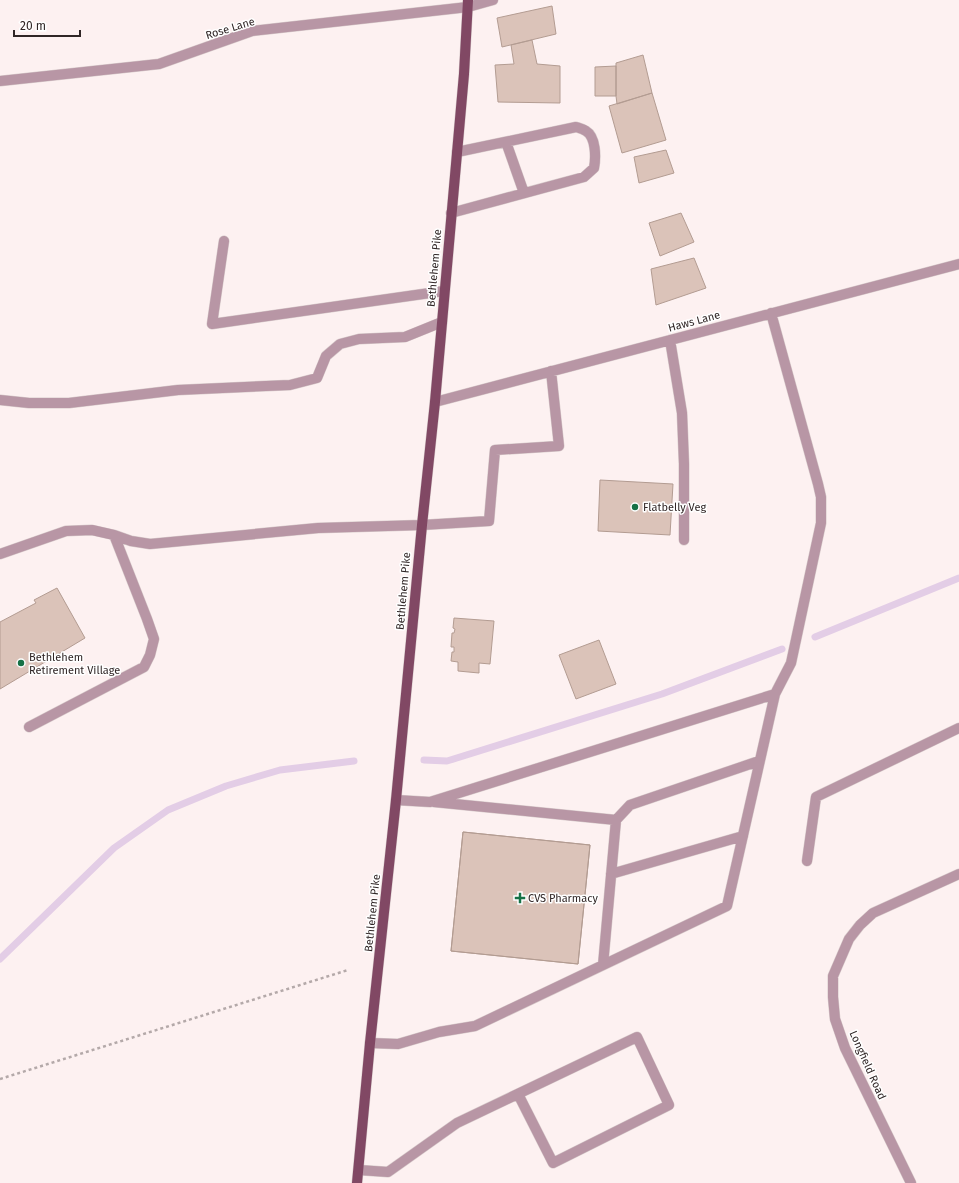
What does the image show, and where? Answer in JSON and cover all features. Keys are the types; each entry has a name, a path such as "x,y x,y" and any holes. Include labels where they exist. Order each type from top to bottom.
{"main road":[{"name":"Bethlehem Pike","path":"357,1183 442,322 468,3"}],"street":[{"name":"Rose Lane","path":"0,81 159,64 252,31 493,0"},
{"path":"451,213 584,177 594,168 596,155 592,139 587,131 576,127 457,152"},
{"path":"506,142 524,193"},
{"path":"224,241 212,324 444,291"},
{"name":"Haws Lane","path":"434,402 959,264"},
{"path":"370,1043 398,1044 439,1032 475,1026 727,906 775,694 791,662 821,523 821,497 818,484 771,313"},
{"path":"0,400 29,403 69,403 178,390 290,384 317,378 326,356 340,344 358,339 405,337 442,322"},
{"path":"670,340 682,413 684,540"},
{"path":"0,554 66,531 92,530 131,541 150,544 318,528 422,525 489,521 495,450 558,446 551,371"},
{"path":"29,727 144,667 150,654 154,639 114,535"},
{"path":"430,802 775,694"},
{"path":"807,861 816,797 959,728"},
{"path":"603,965 616,820 630,805 759,761"},
{"path":"396,800 616,820"},
{"path":"611,874 743,836"},
{"name":"Longfield Road","path":"911,1183 845,1048 835,1019 833,976 849,940 860,925 873,913 959,874"},
{"path":"358,1170 388,1172 457,1123 637,1037 669,1105 553,1163 518,1094"}],"path":[{"path":"0,1079 348,970"}],"building":[{"path":"552,6 556,34 502,47 497,18"},
{"path":"532,40 537,64 560,66 560,103 498,102 495,65 514,64 511,45"},
{"path":"643,55 652,93 617,104 616,63"},
{"path":"616,66 616,96 595,96 595,67"},
{"path":"652,93 666,140 622,153 609,106"},
{"path":"666,150 674,173 639,183 634,157"},
{"path":"681,213 694,242 660,256 649,223"},
{"path":"694,258 706,288 656,305 651,269"},
{"name":"Flatbelly Veg","path":"600,480 673,484 670,535 598,531"},
{"name":"Bethlehem Retirement Village","path":"57,588 85,638 0,689 0,622 36,603 34,600"},
{"path":"454,618 494,621 490,664 479,663 479,673 458,671 458,662 451,661 452,652 454,652 454,647 451,647 452,633 454,633 455,629 453,628"},
{"path":"599,640 616,684 576,699 559,655"},
{"name":"CVS Pharmacy","path":"463,832 590,845 578,964 451,951"},
{"name":"CVS Pharmacy","path":"463,832 590,845 578,964 451,951"}],"waterway":[{"path":"815,637 959,578"},
{"path":"424,760 447,761 662,694 782,649"},
{"path":"0,959 114,848 168,810 226,786 280,770 354,761"}],"place":[{"name":"Flatbelly Veg","path":"635,507"},
{"name":"Bethlehem Retirement Village","path":"21,663"},
{"name":"CVS Pharmacy","path":"520,898"}]}
